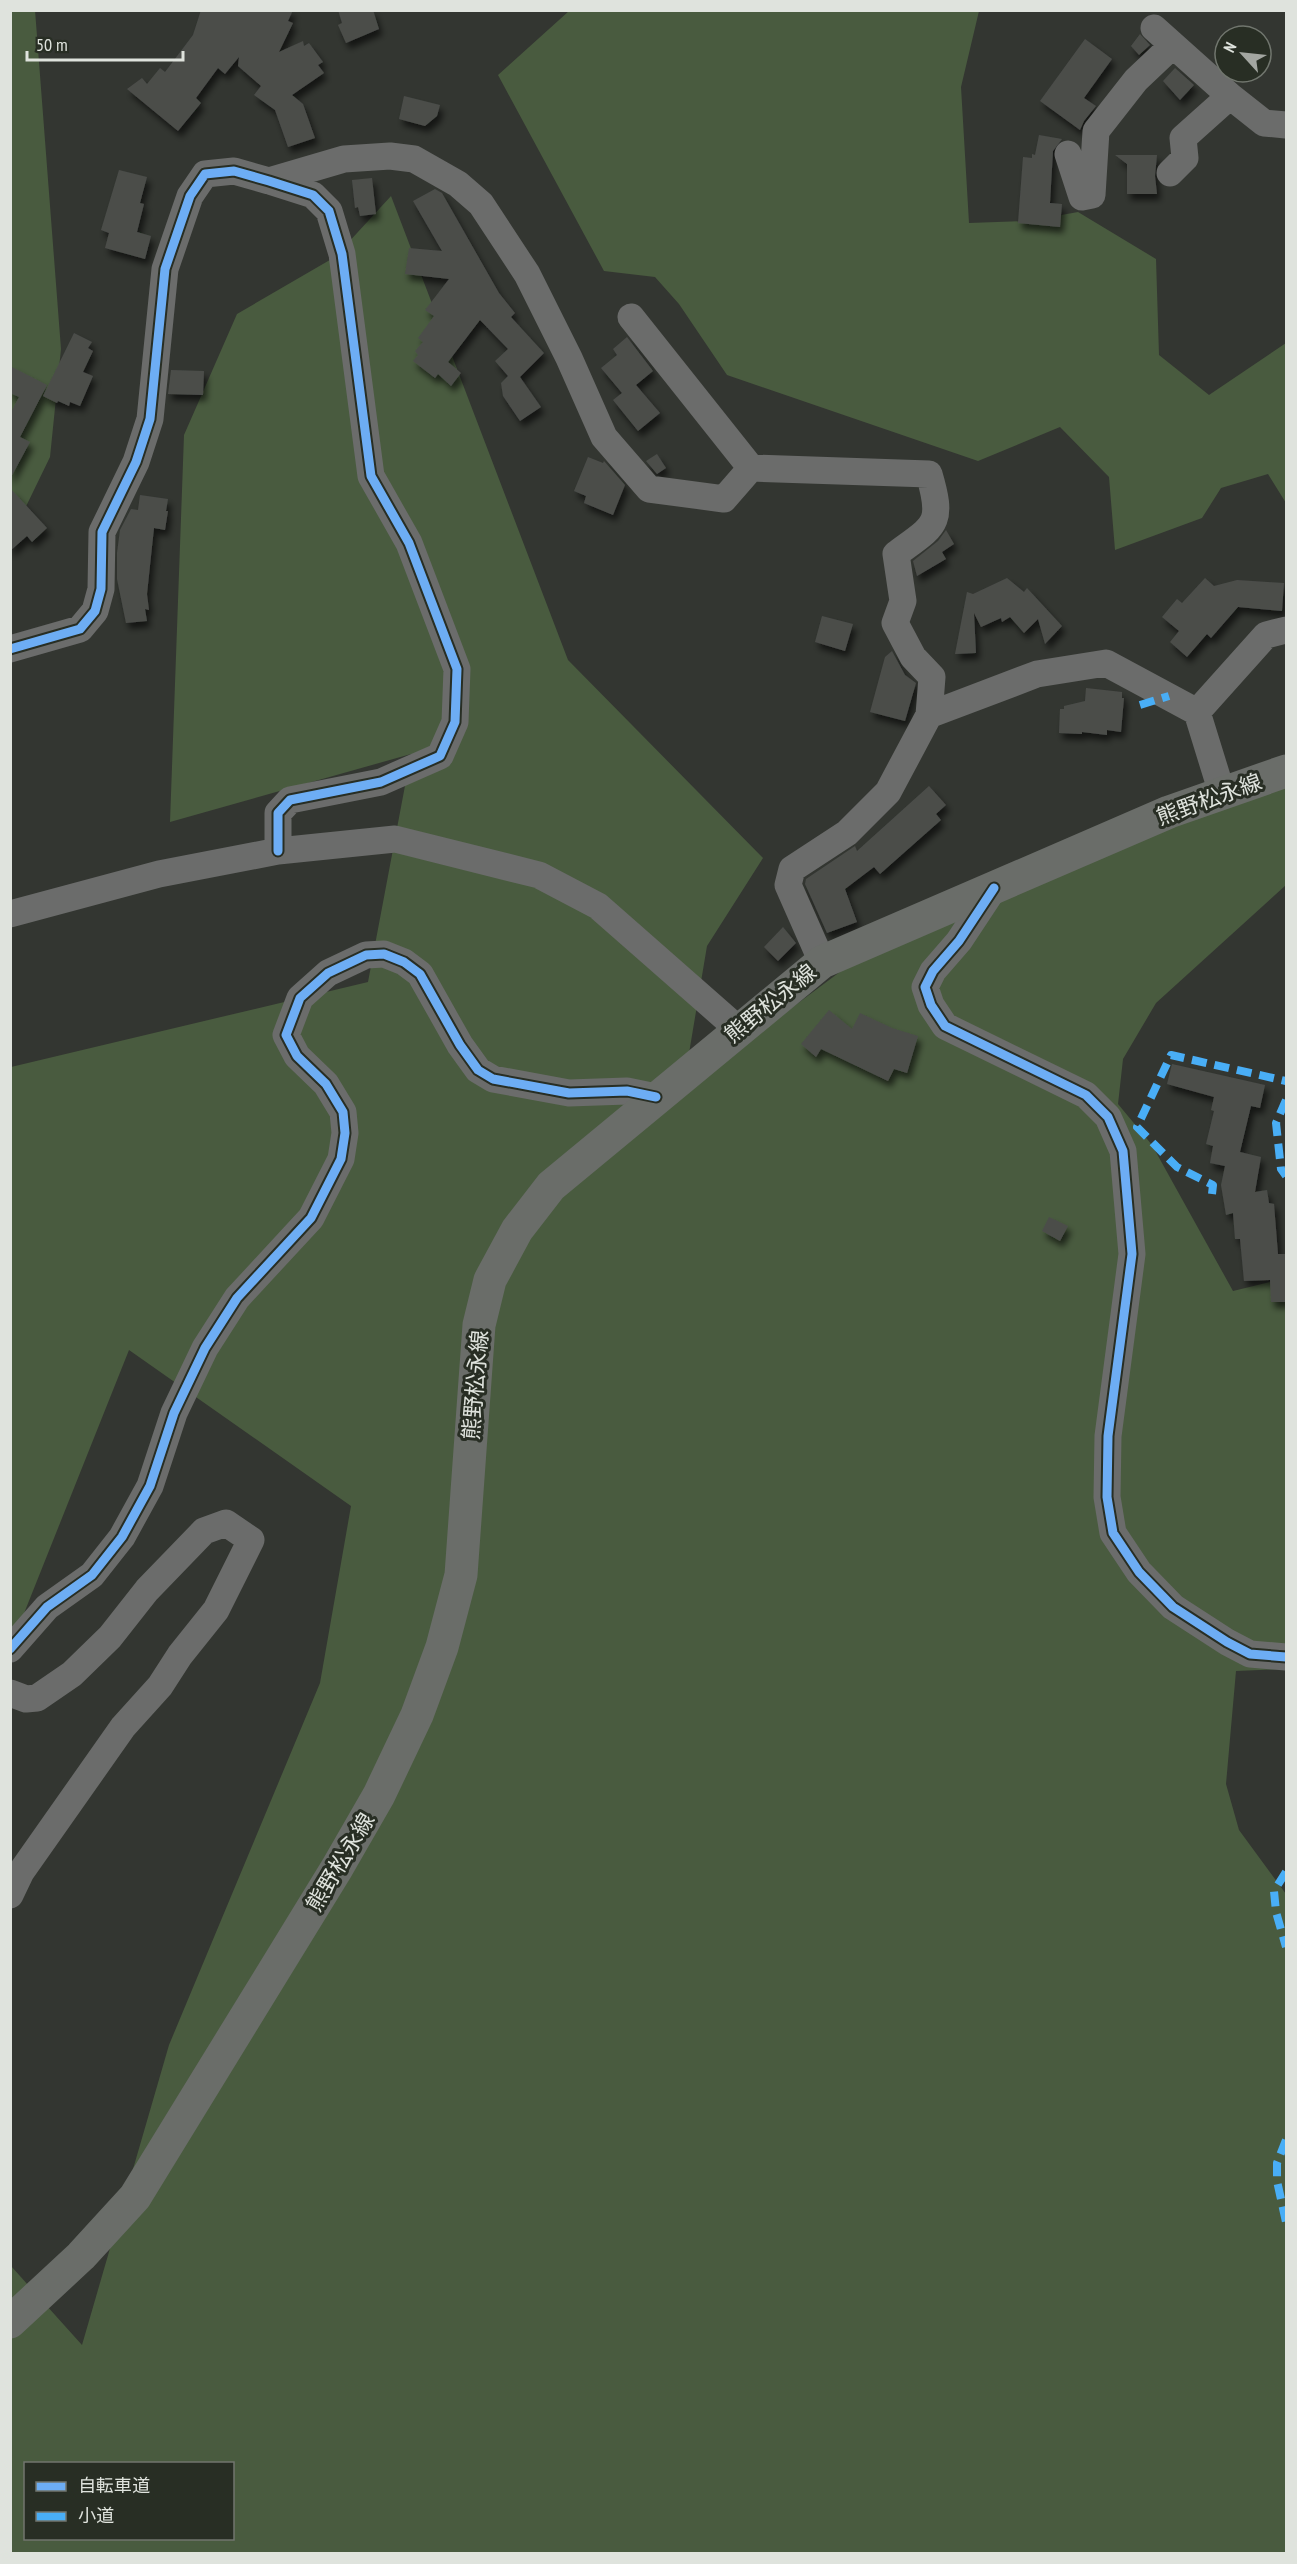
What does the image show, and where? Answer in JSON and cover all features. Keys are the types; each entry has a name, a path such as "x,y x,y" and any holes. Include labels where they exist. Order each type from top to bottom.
{"main road":[{"name":"熊野松永線","path":"10,2322 81,2256 135,2197 337,1868 379,1795 417,1715 442,1647 461,1575 479,1325 490,1280 517,1230 551,1186 738,1029 822,962 1169,812 1287,771"}],"street":[{"path":"1068,154 1082,197 1092,195 1096,131 1136,80 1163,37 1264,123 1287,125"},
{"path":"1170,173 1185,158 1183,138 1230,96"},
{"path":"269,182 344,159 390,156 414,159 458,184 481,204 527,274 569,358 604,437 649,489 724,499 751,468"},
{"path":"10,649 80,629 95,611 101,589 102,532 136,462 150,419 165,269 189,196 205,174 234,171 313,195 330,211 342,254 371,476 409,543 457,669 455,722 440,756 381,782 290,800 278,813 278,851"},
{"path":"631,316 751,468 929,474 938,503 932,528 896,554 903,601 896,623 913,657 932,677 929,715 888,792 847,833 792,869 788,885 822,962"},
{"path":"1197,712 1266,635 1287,630"},
{"path":"929,715 1036,674 1106,663 1197,712 1222,793"},
{"path":"10,914 159,874 278,851 395,839 539,875 598,906 738,1029"},
{"path":"994,888 959,941 933,971 925,987 931,1005 945,1026 1086,1095 1108,1117 1124,1151 1132,1254 1108,1436 1107,1497 1113,1533 1139,1572 1173,1607 1250,1654 1287,1657"},
{"path":"10,1648 47,1606 92,1575 122,1538 150,1486 174,1413 205,1348 237,1298 311,1218 341,1159 345,1133 343,1112 326,1084 297,1056 286,1035 300,998 328,973 366,955 384,954 404,962 420,974 460,1045 478,1070 493,1079 569,1093 627,1091 656,1097"},
{"path":"10,1693 26,1699 37,1698 72,1674 110,1637 147,1590 204,1531 226,1522 252,1540 216,1610 180,1655 160,1686 123,1727 21,1872 10,1894"}],"green space":[{"path":"35,10 61,349 50,457 17,525 11,529 10,11"},
{"path":"569,11 979,11 961,87 969,223 1028,221 1078,212 1156,259 1159,355 1209,395 1286,343 1286,503 1268,474 1221,488 1202,518 1115,550 1109,477 1060,427 978,461 727,375 679,304 655,277 604,271 498,75"},
{"path":"391,196 568,660 763,858 707,946 683,1089 876,945 1286,782 1286,885 1156,1003 1123,1059 1118,1104 1152,1145 1233,1291 1286,1278 1286,1669 1236,1671 1226,1784 1239,1830 1286,1894 1286,2553 11,2553 11,2266 82,2345 169,2045 320,1683 351,1506 129,1350 11,1646 11,1067 368,982 411,754 170,822 184,435 237,314 335,257"}],"building":[{"path":"201,10 293,10 288,21 293,23 279,52 303,41 304,46 309,43 323,62 318,65 324,73 292,95 303,104 315,138 288,147 275,110 254,95 261,86 238,66 239,57 225,74 218,68 196,98 201,103 178,131 127,89 142,78 147,84 160,68 165,72 193,35"},
{"path":"338,10 373,10 379,29 346,43 338,25 342,23"},
{"path":"1140,34 1150,45 1139,55 1131,46"},
{"path":"1085,39 1112,59 1084,98 1096,106 1080,130 1040,101"},
{"path":"1175,68 1194,85 1180,100 1163,81"},
{"path":"404,96 440,105 437,116 425,126 399,119"},
{"path":"1039,135 1062,139 1053,151 1050,203 1062,204 1060,227 1018,223 1023,157 1032,158 1032,154 1035,155"},
{"path":"1115,155 1157,155 1155,176 1157,194 1127,194 1127,164"},
{"path":"119,170 147,177 140,203 144,204 137,232 151,236 145,259 105,248 109,233 101,230"},
{"path":"372,178 376,214 360,216 358,207 355,208 352,180"},
{"path":"435,189 442,193 499,293 515,313 511,317 544,353 520,377 541,407 520,421 503,396 501,383 508,376 495,361 508,349 480,320 448,362 461,373 451,386 438,374 435,378 413,361 418,355 415,351 423,342 418,338 434,316 425,310 449,279 405,274 409,248 442,251 413,201"},
{"path":"74,333 92,342 88,348 93,351 83,372 93,376 80,406 70,402 69,406 58,401 57,403 43,396"},
{"path":"627,337 653,371 636,385 660,413 638,431 613,400 622,393 601,368 617,355 613,349"},
{"path":"10,366 47,385 20,437 30,442 10,479 10,414 19,397 10,393"},
{"path":"171,370 204,371 203,395 168,394"},
{"path":"657,454 666,468 657,474 646,461"},
{"path":"588,457 603,463 604,461 625,485 613,515 584,503 586,496 574,491"},
{"path":"10,488 47,528 32,542 27,536 10,551"},
{"path":"140,495 168,499 166,511 168,511 165,530 154,528 147,594 149,610 145,609 147,621 126,623 117,579 117,553 120,530 131,509 138,510"},
{"path":"946,530 954,544 942,552 946,559 917,576 913,561 938,541"},
{"path":"1007,578 1024,592 1027,588 1062,626 1045,644 1038,619 1024,633 1010,617 1002,622 1001,618 981,627 974,613 976,653 955,654 967,592 973,594"},
{"path":"1205,578 1214,586 1237,580 1284,583 1282,611 1238,607 1211,638 1207,634 1187,657 1170,642 1179,631 1162,617 1177,599 1182,603"},
{"path":"822,616 853,624 845,651 815,642"},
{"path":"892,651 905,675 916,683 905,721 870,712 885,657"},
{"path":"1086,688 1122,692 1122,698 1124,698 1121,732 1107,730 1107,735 1082,732 1082,734 1059,733 1060,709 1085,701"},
{"path":"929,786 946,805 936,814 941,820 880,874 874,867 845,889 857,922 827,933 805,884 806,879 855,846 857,851"},
{"path":"783,927 796,943 778,961 764,947"},
{"path":"829,1010 852,1029 860,1013 892,1028 918,1036 907,1073 894,1069 888,1081 821,1049 816,1057 801,1044"},
{"path":"1172,1064 1265,1085 1260,1108 1251,1106 1240,1152 1261,1157 1255,1192 1267,1190 1269,1203 1274,1204 1278,1254 1287,1254 1287,1302 1271,1302 1270,1280 1244,1281 1240,1239 1235,1239 1233,1213 1226,1215 1221,1185 1225,1166 1210,1163 1213,1146 1206,1144 1214,1111 1211,1110 1214,1097 1167,1084"},
{"path":"1049,1217 1068,1226 1060,1241 1042,1231"}],"marked path":[{"path":"1140,705 1169,696"},
{"path":"1212,1194 1213,1185 1177,1167 1137,1127 1171,1055 1286,1081"},
{"path":"1286,1100 1276,1123 1281,1169 1286,1176"},
{"path":"1286,1872 1274,1891 1276,1912 1286,1947"},
{"path":"1286,2140 1277,2163 1277,2181 1286,2222"}],"cycle path":[{"path":"10,649 80,629 95,611 101,589 102,532 136,462 150,419 165,269 190,196 205,174 234,171 313,195 329,211 342,254 371,476 409,543 457,669 455,722 440,756 381,782 290,800 278,813 278,851"},
{"path":"994,888 959,941 933,971 925,987 931,1005 945,1026 1086,1095 1108,1117 1123,1151 1132,1254 1108,1436 1107,1497 1113,1533 1139,1572 1173,1607 1250,1654 1286,1657"},
{"path":"10,1649 47,1607 92,1575 122,1537 150,1486 174,1413 205,1348 237,1298 311,1218 341,1159 345,1133 343,1112 326,1084 297,1056 286,1035 300,998 328,973 366,955 384,954 404,962 420,974 460,1045 478,1070 493,1079 569,1093 627,1091 656,1097"}]}
